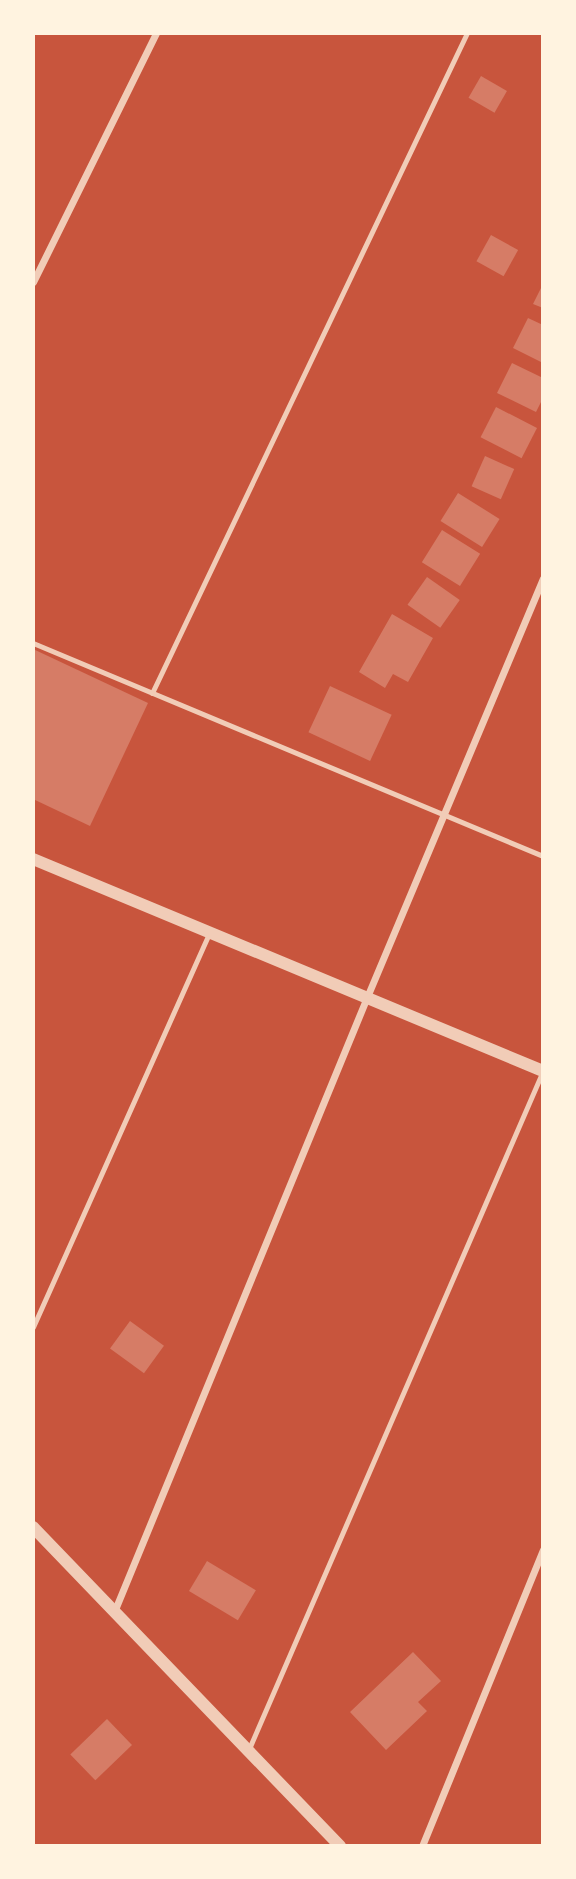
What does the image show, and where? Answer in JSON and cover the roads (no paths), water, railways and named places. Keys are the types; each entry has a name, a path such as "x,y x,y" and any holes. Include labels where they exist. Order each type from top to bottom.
{"street":[{"path":"33,282 156,33"},
{"path":"114,1612 367,997 543,579"},
{"path":"33,859 543,1072"},
{"path":"33,1527 340,1846"},
{"path":"422,1846 543,1550"}],"lane":[{"path":"152,693 467,33"},
{"path":"33,643 543,856"},
{"path":"33,1327 210,932"},
{"path":"248,1751 543,1072"}]}
